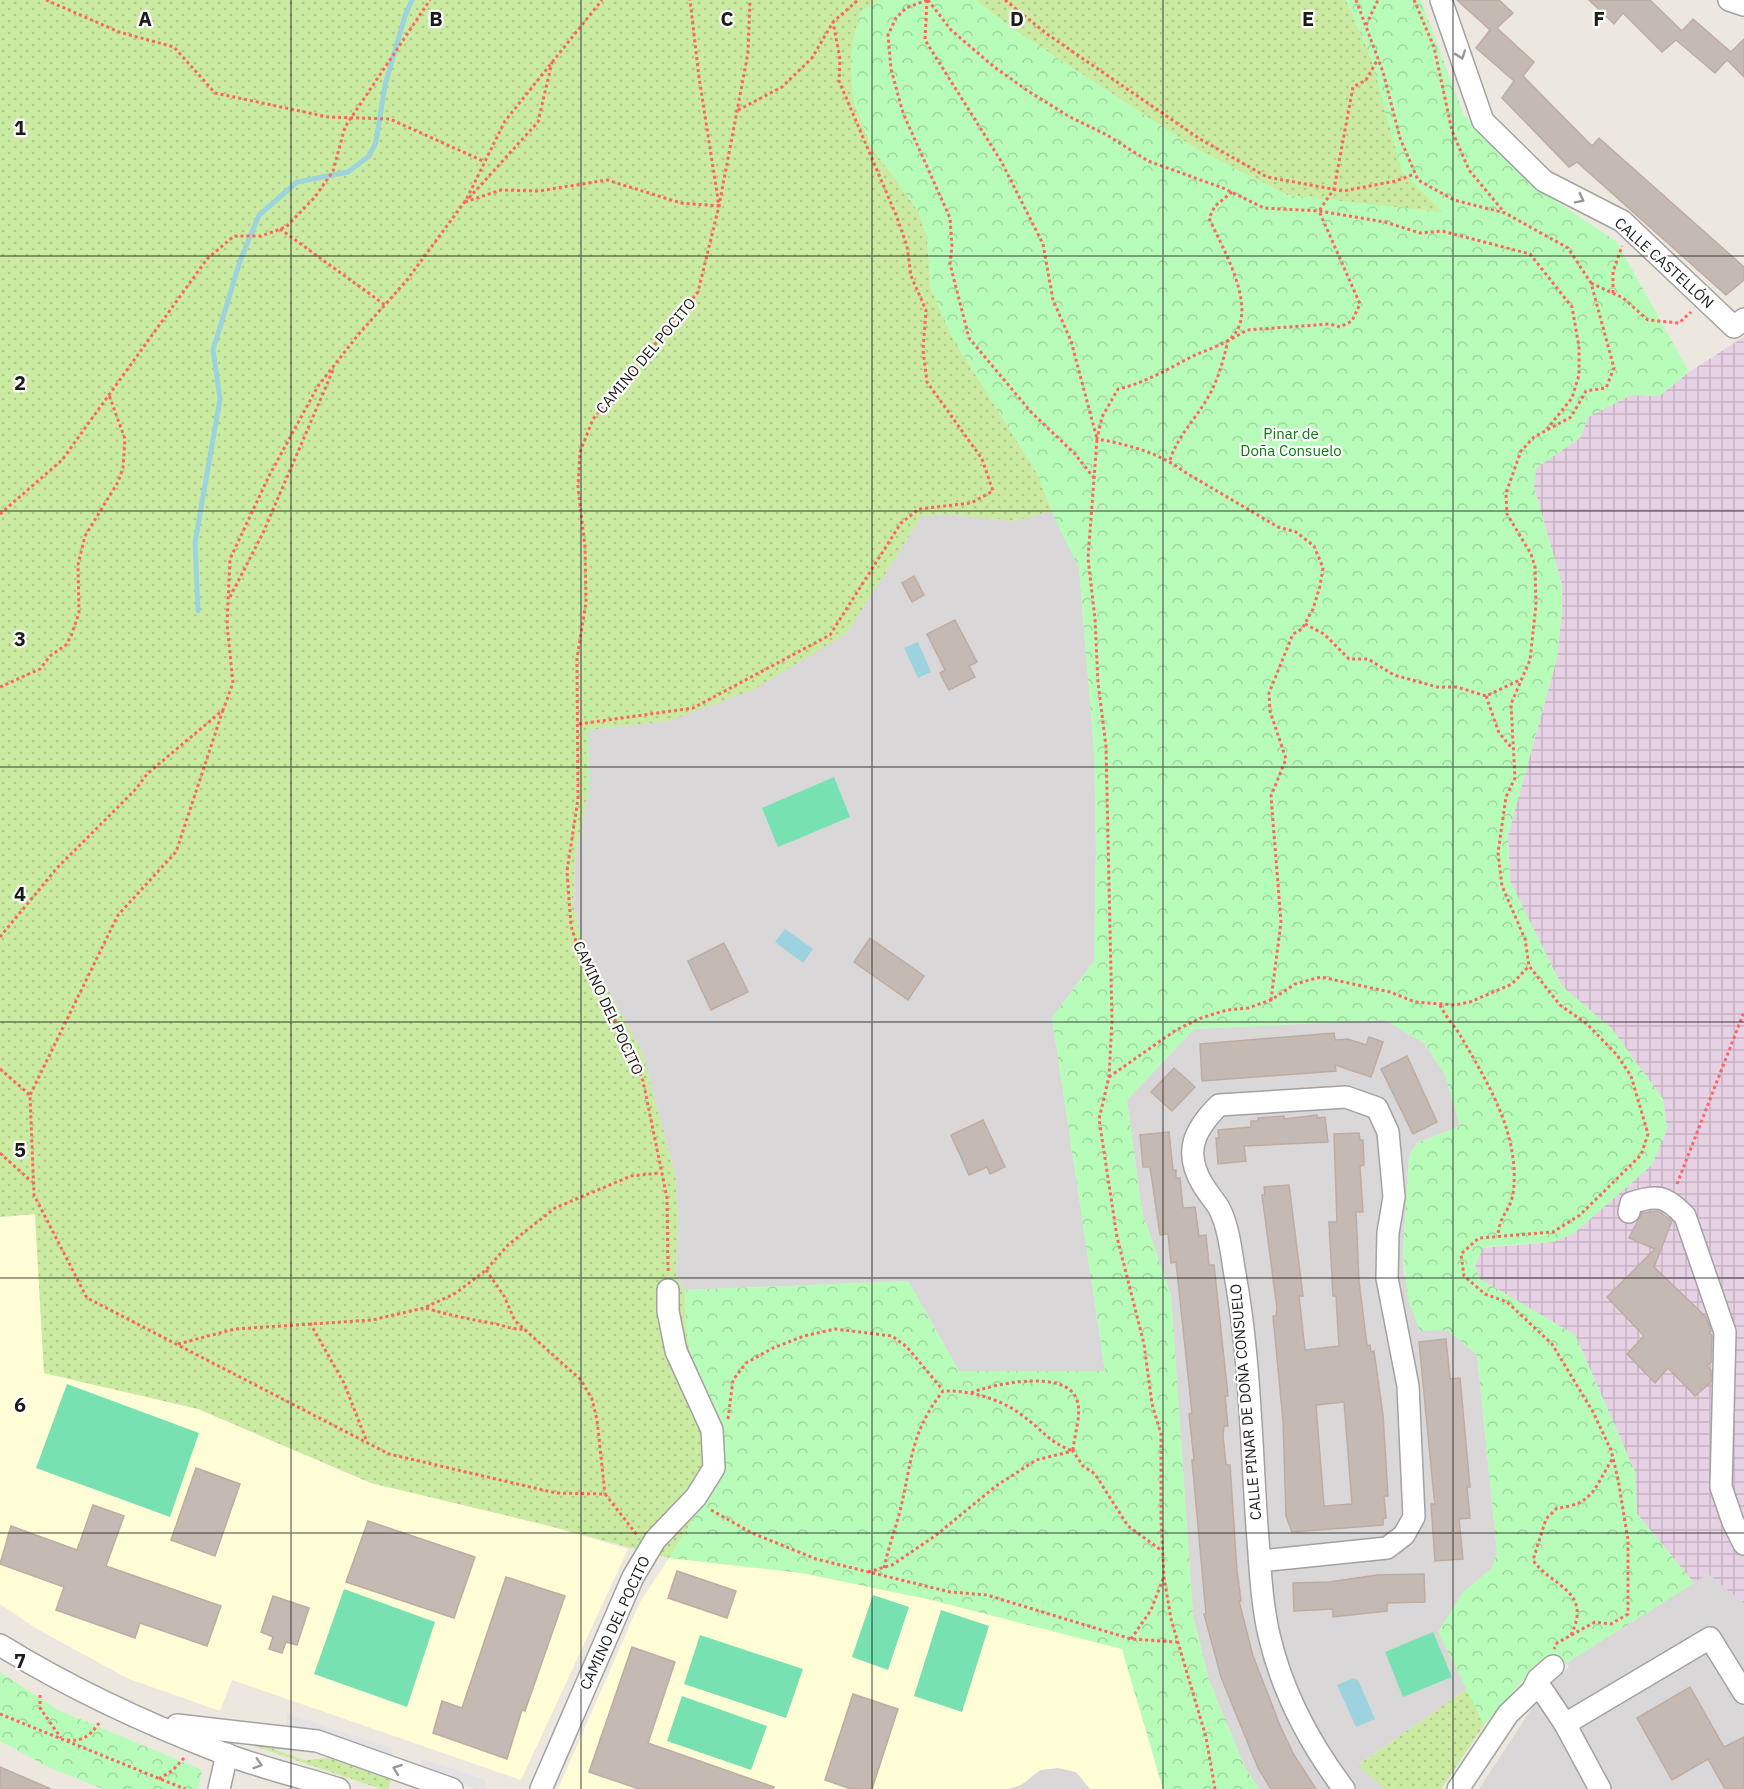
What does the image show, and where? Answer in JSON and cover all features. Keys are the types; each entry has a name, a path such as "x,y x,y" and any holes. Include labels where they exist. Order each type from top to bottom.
{"street":[{"name":"CALLE CASTELLÓN","path":"1442,0 1483,121 1544,181 1622,221 1734,327 1744,319"},
{"path":"1729,0 1744,5"},
{"name":"CALLE PINAR DE DOÑA CONSUELO","path":"1260,1561 1387,1548 1404,1535 1414,1518 1408,1386 1387,1278 1388,1233 1394,1197 1388,1132 1377,1108 1346,1097 1219,1105 1200,1128 1193,1141 1195,1169 1220,1209 1235,1273 1244,1336 1260,1561 1269,1636 1290,1697 1311,1741 1344,1789"},
{"path":"1629,1212 1631,1203 1652,1196 1669,1201 1685,1216 1725,1332 1722,1487 1732,1522 1744,1544"},
{"name":"CAMINO DEL POCITO","path":"541,1789 633,1577 655,1540 696,1497 714,1468 712,1430 676,1352 668,1311 668,1290"},
{"path":"1565,1724 1710,1638 1744,1693"},
{"path":"0,1645 81,1691 145,1720 227,1754 339,1789"},
{"path":"1458,1789 1508,1714 1532,1691 1538,1679 1553,1662"},
{"path":"1532,1691 1543,1691 1565,1724 1600,1789"},
{"path":"145,1720 317,1741 452,1789"},
{"path":"219,1789 227,1754"}],"path":[{"path":"46,0 119,32 174,47 215,93 328,117 390,119 483,161"},
{"path":"0,514 62,460 207,259 234,236 261,236 286,227 315,197 333,171 345,127 430,0"},
{"path":"464,203 505,121 602,0"},
{"path":"464,203 501,190 539,191 607,180 681,203 719,206 699,77 690,0"},
{"name":"CAMINO DEL POCITO","path":"668,1290 667,1198 660,1173 657,1143 643,1081 619,1026 603,1002 581,957 571,926 567,871 578,799 577,658 586,603 585,546 578,488 580,452 593,419 698,292 719,206 738,110 748,53 750,0"},
{"path":"738,110 782,87 812,58 833,22 858,0"},
{"path":"927,0 951,30 993,66 1070,117 1107,135 1148,161 1232,192 1264,208 1319,211 1385,222 1420,233 1442,231 1530,254 1572,307 1579,347 1579,375 1572,398 1546,430"},
{"path":"927,0 925,40 1001,161 1043,244 1053,300 1071,341 1097,438"},
{"path":"927,0 906,8 896,18 888,35 891,69 903,113 950,218 952,246 950,264 969,338 1024,404 1095,478"},
{"path":"1005,0 1047,34 1227,154 1267,177 1343,190 1375,185 1414,174"},
{"path":"1356,0 1378,59 1400,138 1418,180 1454,200 1505,213 1568,248 1591,283 1614,368 1606,388 1586,391 1571,417 1534,437 1521,451 1506,493 1507,514 1531,554 1534,567 1534,636 1530,660 1511,704 1515,778 1506,797 1498,853 1502,886 1525,939 1529,966 1560,1005 1587,1024 1617,1055 1631,1076 1648,1134 1641,1155 1580,1215 1553,1232 1479,1238 1461,1254 1464,1276 1485,1294 1507,1302 1552,1344 1593,1412 1613,1458 1628,1540 1628,1614 1611,1624 1595,1622 1570,1638 1557,1643 1553,1651 1553,1662"},
{"path":"1366,25 1378,0"},
{"path":"1414,0 1434,47 1452,131 1469,170 1505,213"},
{"path":"579,724 693,708 830,635 902,523 919,509 971,503 993,491 982,459 927,382 922,350 926,310 911,276 907,246 896,215 839,81 840,59 833,22"},
{"path":"1319,211 1334,189 1353,87 1366,80 1378,59"},
{"path":"552,60 538,122 464,203 407,280 318,386 269,476 230,559 227,624 233,683 176,852 118,915 30,1095 33,1183 34,1195 87,1298 389,1454 556,1493 605,1494"},
{"path":"1170,461 1176,442 1208,398 1222,365 1228,341 1240,321 1242,298 1235,275 1209,218 1215,206 1232,192"},
{"path":"1215,1789 1206,1737 1177,1642 1164,1577 1161,1434 1152,1404 1141,1332 1117,1237 1099,1119 1108,1077 1108,1053 1113,1020 1106,746 1098,683 1095,619 1088,558 1097,438 1102,417 1118,389 1139,384 1247,330 1330,324 1340,327 1352,321 1360,304 1319,211"},
{"path":"280,230 385,305"},
{"path":"1613,293 1613,272 1624,242 1633,231"},
{"path":"1591,283 1623,298 1648,320 1679,323 1705,300"},
{"path":"229,598 263,533 337,362"},
{"path":"0,687 40,669 50,656 66,645 71,636 79,613 78,565 85,536 118,482 123,468 125,439 109,395"},
{"path":"1097,438 1117,442 1170,461 1278,527 1296,532 1314,546 1323,568 1313,609 1302,629 1293,634 1269,693 1270,711 1286,759 1271,796 1281,922 1271,1000"},
{"path":"1305,624 1323,634 1349,658 1368,659 1394,675 1437,687 1456,687 1486,696 1523,678"},
{"path":"1486,696 1499,733 1513,749"},
{"path":"0,937 57,868 136,789 147,774 223,710"},
{"path":"1108,1077 1176,1030 1201,1018 1227,1010 1248,1008 1271,1000 1295,984 1321,976 1390,992 1415,1002 1463,1003 1512,984 1529,966"},
{"path":"1439,1004 1459,1033 1502,1110 1513,1167 1513,1194 1508,1209 1499,1221 1498,1236"},
{"path":"1669,1201 1744,1012"},
{"path":"0,1069 30,1095"},
{"path":"0,1153 33,1183"},
{"path":"176,1344 234,1329 372,1320 424,1308 456,1293 486,1270 508,1245 555,1208 632,1176 660,1173"},
{"path":"486,1270 504,1296 515,1321 581,1380 592,1399 597,1420 605,1494 632,1527"},
{"path":"424,1308 459,1318 494,1323 512,1329 524,1329"},
{"path":"310,1323 329,1352 344,1383 367,1443"},
{"path":"713,1441 728,1420 733,1380 746,1363 760,1353 810,1335 835,1329 892,1336 907,1347 942,1389"},
{"path":"970,1393 997,1384 1011,1385 1041,1380 1063,1385 1076,1398 1078,1407 1073,1451"},
{"path":"884,1569 900,1511 915,1435 930,1408 943,1391 977,1395 1002,1404 1022,1414 1053,1444 1073,1451 1083,1466 1095,1474 1128,1526 1162,1551"},
{"path":"866,1573 892,1564 996,1486 1036,1460 1073,1451"},
{"path":"1570,1638 1578,1621 1573,1601 1564,1585 1539,1569 1533,1560 1546,1519 1557,1508 1575,1507 1589,1499 1613,1458"},
{"path":"696,1497 722,1519 816,1559 950,1592 987,1595 1131,1639 1177,1642"},
{"path":"1131,1639 1151,1610 1164,1577"},
{"path":"40,1695 40,1708 61,1739 78,1741 92,1733 99,1724"},
{"path":"0,1714 185,1789"},
{"path":"159,1779 173,1770 184,1758"}],"shaded area":[{"path":"1744,337 1744,1603 1708,1574 1694,1583 1637,1514 1635,1472 1575,1335 1480,1279 1475,1266 1482,1248 1553,1242 1652,1165 1667,1129 1663,1099 1611,1028 1562,987 1510,881 1508,835 1557,658 1562,610 1562,585 1534,487 1536,468 1580,438 1588,417 1631,395 1659,396 1689,372"},
{"path":"1052,511 1079,567 1094,752 1096,849 1094,961 1052,1018 1105,1371 959,1371 908,1281 685,1290 676,1276 678,1214 675,1174 642,1052 582,943 573,902 576,853 589,789 588,730 669,721 847,633 922,516 947,514 1014,521"},
{"path":"1385,1020 1424,1043 1445,1074 1460,1126 1417,1143 1409,1156 1403,1253 1404,1275 1448,1330 1477,1355 1497,1552 1492,1568 1486,1576 1463,1592 1467,1689 1359,1764 1385,1789 1259,1789 1245,1768 1209,1680 1193,1616 1171,1295 1142,1212 1127,1100 1194,1029"},
{"path":"35,1214 44,1373 198,1409 371,1483 546,1525 628,1549 521,1780 232,1680 220,1711 129,1679 37,1629 0,1604 0,1217"},
{"path":"669,1558 802,1573 932,1600 1122,1649 1163,1789 1090,1789 1076,1772 1058,1768 1040,1770 1021,1785 1008,1789 558,1789 640,1602"},
{"path":"1708,1574 1744,1603 1744,1789 1479,1789 1543,1691 1569,1667 1566,1663"},
{"path":"287,1714 392,1748 392,1762 287,1726"},
{"path":"422,1759 485,1780 486,1789 476,1789 419,1770"},
{"path":"1058,1768 1076,1772 1090,1789 1008,1789 1025,1783 1039,1770"}],"green space":[{"path":"0,0 878,0 860,13 851,59 853,99 871,146 918,211 927,238 931,289 952,337 1038,475 1052,511 1014,521 947,514 922,516 847,633 755,689 669,721 588,730 589,789 576,853 573,902 582,943 642,1052 675,1174 678,1214 676,1276 685,1290 686,1328 693,1363 720,1428 725,1450 724,1470 669,1558 546,1525 371,1483 198,1409 44,1373 35,1214 0,1217"},
{"name":"Pinar de Doña Consuelo","path":"878,0 975,0 1016,31 1195,148 1287,195 1443,212 1402,172 1371,58 1346,0 1421,0 1464,116 1551,198 1617,242 1689,372 1659,396 1631,395 1588,417 1580,438 1536,468 1534,487 1562,585 1562,610 1557,658 1508,835 1510,881 1562,986 1611,1028 1663,1099 1667,1129 1652,1165 1573,1234 1553,1242 1483,1247 1475,1266 1480,1279 1575,1335 1635,1472 1637,1514 1694,1583 1566,1663 1558,1654 1520,1683 1484,1725 1438,1632 1463,1592 1492,1568 1497,1552 1477,1355 1448,1330 1420,1331 1408,1300 1403,1253 1409,1156 1417,1143 1460,1126 1445,1075 1424,1043 1385,1020 1194,1029 1127,1100 1142,1212 1171,1295 1193,1616 1209,1680 1245,1768 1259,1789 1163,1789 1122,1649 932,1600 802,1573 669,1558 724,1470 725,1450 720,1431 693,1364 686,1328 685,1290 908,1281 959,1371 1105,1371 1052,1018 1094,961 1096,850 1094,752 1079,567 1057,524 1038,475 952,337 931,289 927,238 918,211 871,146 853,99 851,59 860,13"},
{"path":"975,0 1346,0 1444,213 1287,195 1195,148 1016,31"},
{"path":"834,777 850,817 778,847 762,808"},
{"path":"67,1384 199,1433 170,1517 36,1468"},
{"path":"344,1589 435,1622 407,1707 314,1674"},
{"path":"873,1595 909,1607 888,1670 852,1657"},
{"path":"941,1610 989,1626 962,1712 914,1696"},
{"path":"1433,1632 1452,1677 1403,1697 1385,1652"},
{"path":"700,1635 803,1669 786,1718 684,1684"},
{"path":"0,1672 58,1710 202,1770 198,1789 103,1789 48,1767 0,1741"},
{"path":"1467,1689 1484,1725 1441,1789 1385,1789 1358,1765"},
{"path":"682,1696 767,1726 751,1770 667,1741"},
{"path":"252,1741 304,1760 328,1758 391,1780 388,1789 381,1789 251,1745"}],"water":[{"path":"918,642 931,672 918,678 904,648"},
{"path":"785,929 813,949 803,963 775,942"},
{"path":"1354,1678 1358,1680 1375,1719 1356,1727 1337,1685"}],"building":[{"path":"1457,0 1499,0 1513,13 1497,28 1534,62 1523,76 1592,146 1599,138 1744,267 1744,280 1726,295 1577,162 1569,167 1502,98 1514,81 1476,48 1490,30"},
{"path":"1589,0 1650,0 1682,31 1693,19 1731,52 1744,39 1744,77 1727,60 1715,73 1676,40 1662,52 1623,13 1614,24"},
{"path":"914,576 924,595 912,602 902,583"},
{"path":"955,620 977,662 969,666 975,677 949,690 940,673 945,670 927,634"},
{"path":"870,938 924,976 908,1000 854,962"},
{"path":"724,943 748,992 711,1010 688,961"},
{"path":"1334,1033 1335,1040 1348,1039 1366,1045 1369,1037 1383,1042 1371,1077 1335,1065 1336,1071 1202,1081 1200,1044"},
{"path":"1407,1056 1437,1122 1413,1134 1381,1069"},
{"path":"1174,1068 1195,1087 1172,1111 1151,1092"},
{"path":"1317,1115 1317,1118 1325,1117 1328,1142 1244,1146 1246,1161 1218,1164 1216,1138 1219,1138 1218,1130 1251,1127 1251,1121 1258,1121 1258,1118 1284,1116 1284,1119"},
{"path":"983,1120 1005,1167 990,1174 987,1167 969,1175 951,1135"},
{"path":"1169,1132 1173,1170 1176,1170 1176,1178 1180,1178 1183,1208 1195,1207 1199,1236 1206,1235 1209,1265 1214,1265 1228,1396 1225,1396 1228,1426 1224,1426 1223,1435 1226,1465 1230,1465 1241,1601 1239,1601 1253,1656 1281,1728 1294,1755 1316,1789 1271,1789 1258,1768 1221,1677 1204,1614 1206,1614 1189,1414 1192,1413 1176,1262 1171,1263 1168,1234 1160,1235 1150,1167 1143,1167 1140,1135"},
{"path":"1359,1133 1360,1140 1363,1140 1364,1165 1360,1166 1363,1212 1356,1212 1359,1281 1367,1346 1370,1345 1371,1352 1374,1351 1383,1415 1388,1496 1384,1496 1386,1518 1383,1519 1383,1525 1292,1532 1286,1516 1283,1421 1273,1316 1276,1316 1277,1308 1262,1195 1265,1195 1264,1187 1289,1185 1303,1296 1299,1296 1305,1350 1339,1346 1336,1296 1333,1296 1329,1222 1337,1222 1334,1134","holes":["1344,1402 1352,1504 1324,1506 1316,1405"]},
{"path":"1658,1211 1672,1221 1654,1267 1706,1317 1711,1331 1709,1333 1712,1335 1711,1362 1707,1366 1711,1370 1711,1382 1695,1396 1668,1368 1655,1383 1627,1354 1644,1336 1607,1297 1655,1249 1629,1238 1642,1213"},
{"path":"1446,1339 1450,1379 1460,1378 1470,1487 1467,1487 1470,1518 1459,1519 1463,1559 1435,1561 1431,1504 1435,1504 1419,1342"},
{"path":"196,1468 240,1484 215,1556 171,1540"},
{"path":"93,1505 124,1516 106,1566 221,1606 207,1646 140,1623 135,1638 56,1610 64,1587 0,1564 11,1526 77,1550"},
{"path":"368,1521 475,1557 454,1618 346,1582"},
{"path":"677,1571 736,1591 727,1618 668,1598"},
{"path":"1424,1574 1425,1602 1387,1603 1387,1611 1333,1617 1333,1609 1294,1611 1293,1583 1329,1582 1377,1575"},
{"path":"506,1577 565,1596 525,1711 522,1710 507,1759 433,1733 442,1701 462,1708"},
{"path":"273,1596 309,1608 297,1645 286,1642 282,1653 269,1649 273,1637 261,1632"},
{"path":"632,1647 675,1662 648,1743 774,1787 773,1789 639,1789 589,1772"},
{"path":"1690,1687 1724,1747 1744,1737 1744,1789 1725,1789 1708,1759 1672,1780 1637,1718"},
{"path":"853,1694 898,1709 872,1789 851,1789 825,1780"},
{"path":"0,1767 51,1789 0,1789"}],"waterway":[{"path":"198,611 195,543 220,399 213,350 240,261 259,215 297,182 348,172 369,156 376,142 385,85 405,16 412,0"}]}
